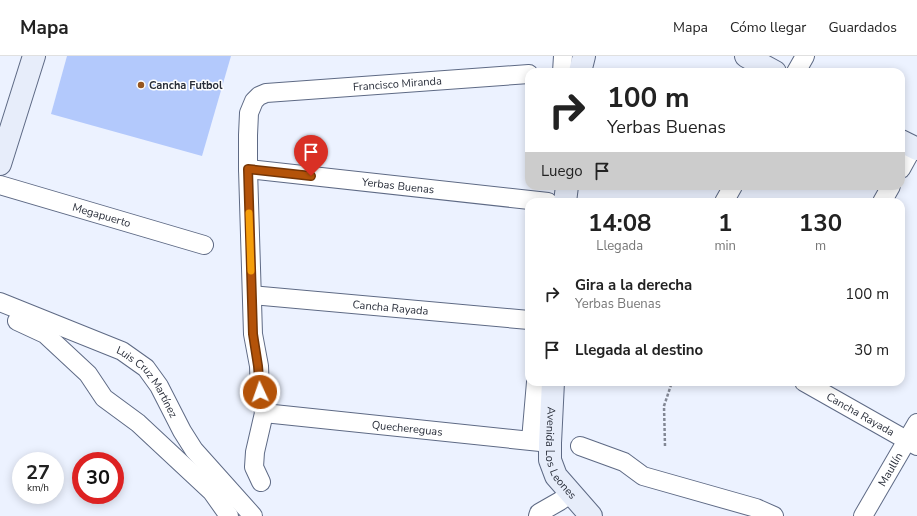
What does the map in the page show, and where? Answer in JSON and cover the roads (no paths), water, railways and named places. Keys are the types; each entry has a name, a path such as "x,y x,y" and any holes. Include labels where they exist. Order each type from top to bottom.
{"main road":[{"path":"0,161 34,56"},
{"path":"581,68 584,56"},
{"path":"746,56 768,68"},
{"name":"Avenida Los Leones","path":"552,386 540,441 556,476 591,516"}],"street":[{"path":"562,68 563,56"},
{"path":"798,68 805,56"},
{"name":"Francisco Miranda","path":"248,169 249,113 254,101 259,96 266,93 525,74"},
{"path":"905,159 912,144"},
{"path":"248,169 253,334 264,413 255,452 254,467 261,482"},
{"name":"Yerbas Buenas","path":"248,169 525,199"},
{"name":"Megapuerto","path":"0,185 204,245"},
{"name":"Cancha Rayada","path":"252,295 525,320"},
{"name":"Luis Cruz Martínez","path":"0,302 122,351 146,368 160,386 182,431 194,450 253,516"},
{"path":"0,313 45,334 88,374 104,398 138,422 212,492 228,516"},
{"name":"Avenida Los Leones","path":"536,386 540,441"},
{"name":"Cancha Rayada","path":"811,386 912,444"},
{"name":"Quechereguas","path":"264,413 540,441"},
{"name":"Maullín","path":"863,516 912,444 917,423"},
{"path":"580,446 624,462 643,476 756,508 774,516"},
{"path":"538,516 539,513 571,493"}],"place":[{"name":"Cancha Futbol","path":"141,85"}]}
